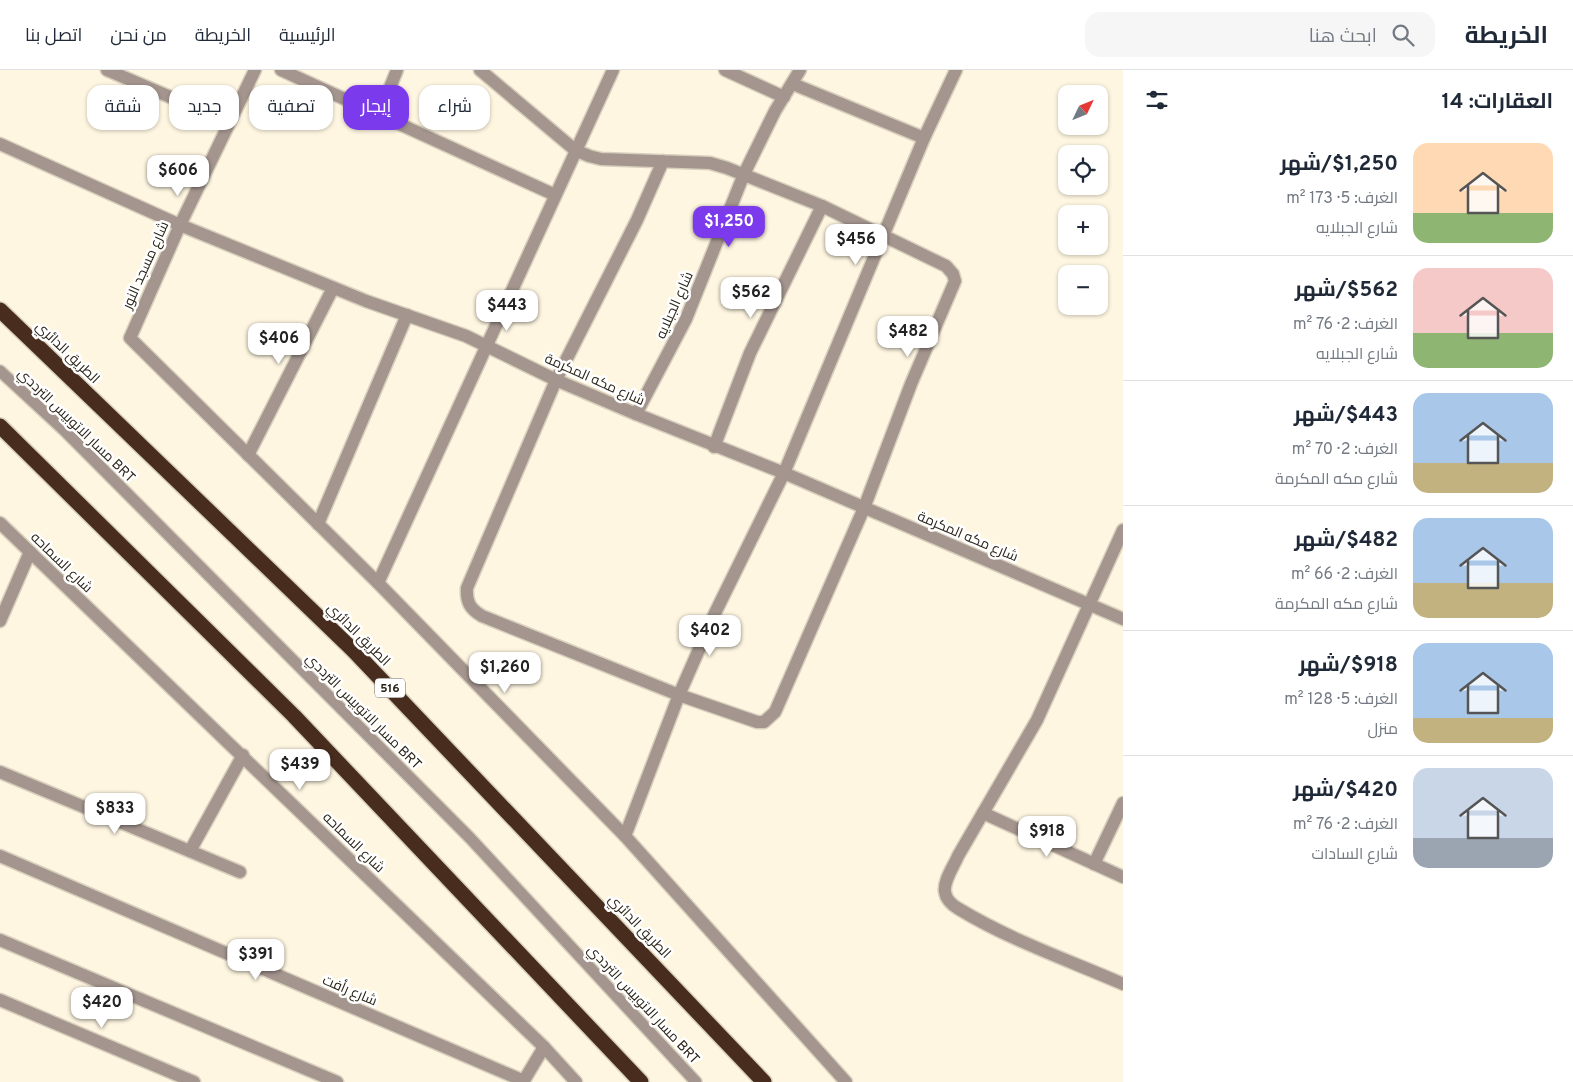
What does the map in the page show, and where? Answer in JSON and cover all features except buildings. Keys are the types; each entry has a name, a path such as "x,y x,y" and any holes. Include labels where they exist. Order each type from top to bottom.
{"highway":[{"name":"الطريق الدائري","path":"0,310 353,650 764,1082"},
{"path":"0,426 294,716 641,1082"}],"street":[{"path":"107,70 169,96"},
{"name":"شارع مسجد النور","path":"239,102 255,70"},
{"path":"281,70 343,98"},
{"path":"391,85 397,70"},
{"path":"480,70 575,150 601,159 663,161 710,163 744,174 822,206 883,235 946,266 953,274 955,281 911,384 864,508 775,712 764,722 757,722 679,694 482,616 469,605 466,598 467,588 556,380 637,220 663,161"},
{"path":"378,583 613,70"},
{"path":"725,70 784,96"},
{"name":"شارع الجبلايه","path":"636,414 686,319 744,174 784,96 800,70"},
{"path":"625,836 679,694 715,613 784,473 840,345 883,235 924,138 956,70"},
{"path":"793,84 924,138"},
{"path":"409,129 555,195"},
{"name":"شارع مسجد النور","path":"225,130 180,225 130,338 248,455"},
{"name":"شارع مكه المكرمة","path":"0,144 180,225 333,288 447,328 556,380 714,447 784,473 1123,619"},
{"path":"714,447 750,353 822,206"},
{"path":"333,288 248,455 378,583 625,836 846,1082"},
{"path":"318,524 407,315"},
{"name":"شارع السماحه","path":"0,523 544,1047 576,1082"},
{"path":"1123,530 1037,720 982,813 947,879 944,891 948,901 958,908 1011,935 1123,984"},
{"path":"0,620 4,603 30,552"},
{"path":"190,852 242,755"},
{"path":"0,772 240,872"},
{"path":"1094,864 1123,803"},
{"path":"982,813 1123,877"},
{"name":"شارع رأفت","path":"0,856 523,1081"},
{"path":"0,940 336,1082"},
{"path":"0,1000 171,1078 194,1082"},
{"path":"523,1081 544,1047"}],"lane":[{"name":"مسار الاتوبيس الترددي BRT","path":"0,371 64,430 470,838 696,1082"}]}
